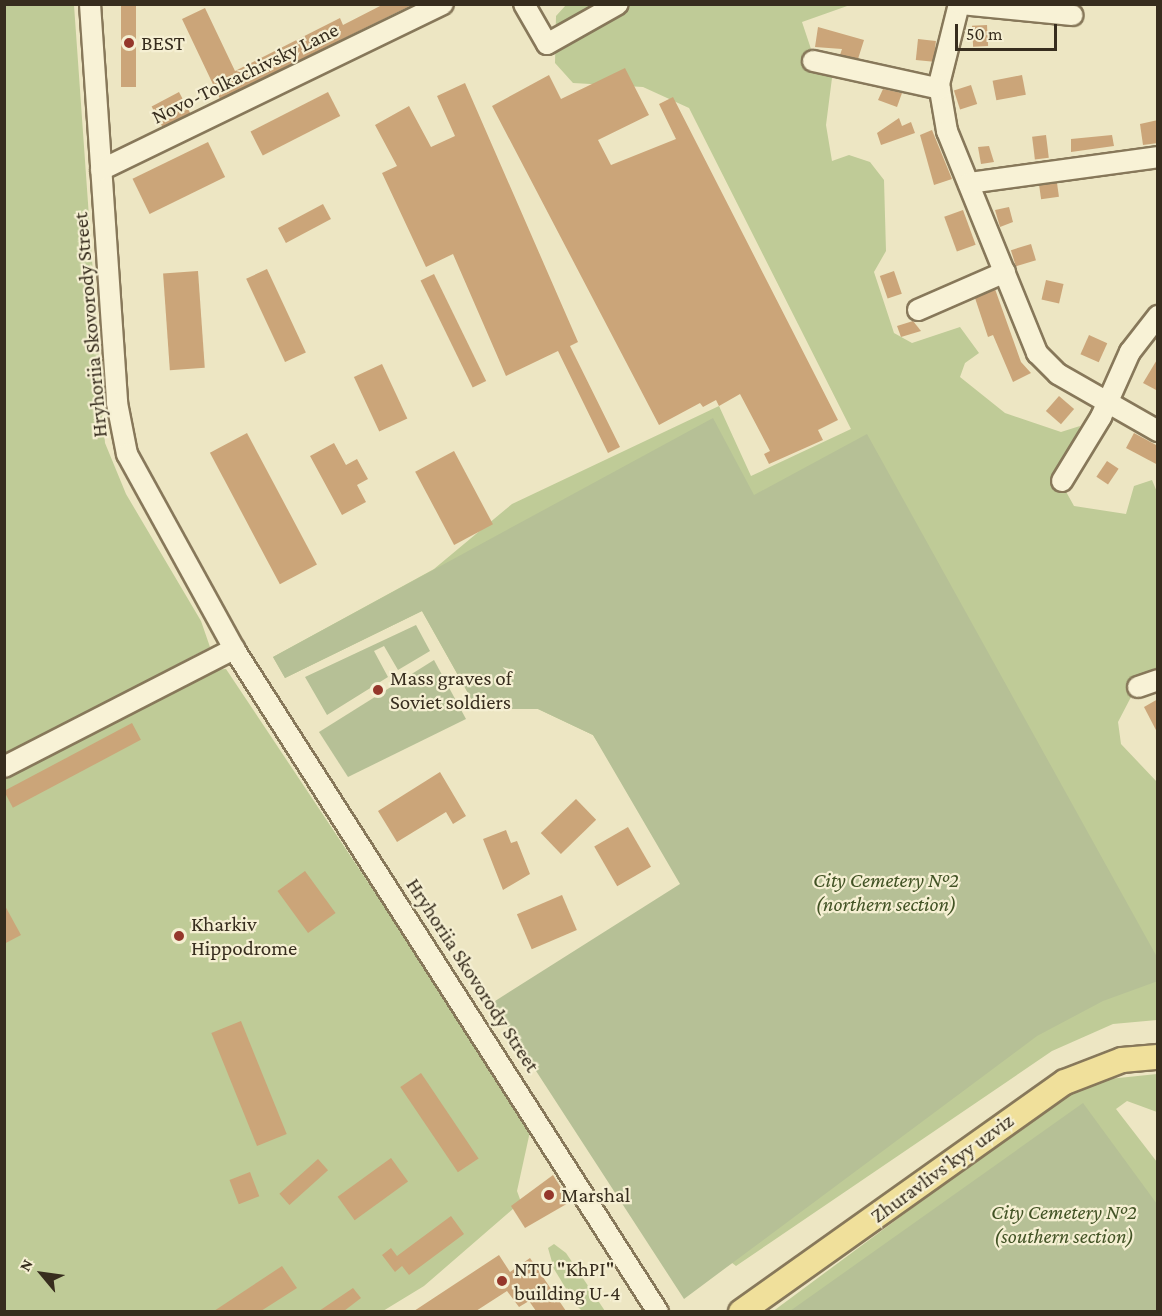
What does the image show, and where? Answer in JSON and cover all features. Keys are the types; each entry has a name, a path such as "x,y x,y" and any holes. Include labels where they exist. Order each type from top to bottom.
{"main road":[{"name":"Zhuravlivs'kyy uzviz","path":"741,1311 1065,1082 1122,1060 1158,1057"}],"street":[{"name":"Hryhoriia Skovorody Street","path":"90,4 117,404 127,454 234,649 658,1311"},
{"name":"Novo-Tolkachivsky Lane","path":"101,170 443,4"},
{"path":"524,4 547,44 618,4"},
{"path":"1072,15 960,4 940,89 947,131 1046,365 1158,431"},
{"path":"813,61 940,89"},
{"path":"969,183 1158,157"},
{"path":"918,310 1005,272"},
{"path":"1062,480 1108,401 1130,352 1158,316"},
{"path":"4,767 234,649"},
{"path":"1138,687 1158,680"}],"green space":[{"path":"5,5 74,5 105,443 126,494 201,621 210,647 5,755"},
{"name":"City Cemetery №2 (northern section)","path":"566,5 850,5 802,22 817,67 832,78 826,125 832,161 849,155 870,162 884,180 886,251 874,272 894,333 912,343 960,327 979,353 965,363 960,377 1005,413 1061,432 1080,426 1064,488 1074,506 1126,514 1134,486 1152,480 1157,492 1157,684 1131,697 1118,722 1121,744 1157,782 1157,1020 1113,1024 1052,1051 736,1266 714,1249 693,890 593,735 538,709 477,709 422,611 285,678 273,657 434,569 512,504 719,406 751,476 851,429 689,108 643,87 573,83 555,63 556,16"},
{"name":"City Cemetery №2 (northern section)","path":"713,418 754,495 867,434 1157,957 1158,981 1103,1001 1037,1036 684,1299 492,1003 680,884 593,735 538,709 477,709 422,611 285,678 273,657"},
{"path":"416,625 430,651 398,670 384,646 374,651 388,677 327,715 305,677"},
{"path":"434,660 466,719 348,777 319,732"},
{"name":"Kharkiv Hippodrome","path":"226,669 531,1127 517,1191 521,1202 424,1286 383,1311 5,1311 5,777 213,670"},
{"name":"City Cemetery №2 (southern section)","path":"1157,1074 1157,1112 1127,1101 1116,1109 1157,1162 1157,1311 772,1312 1051,1105 1099,1080"},
{"name":"City Cemetery №2 (southern section)","path":"1083,1103 1157,1204 1157,1311 790,1311"},
{"path":"554,1244 566,1253 605,1311 582,1311 576,1305 554,1269 548,1248"}],"building":[{"path":"121,4 136,4 136,87 121,87"},
{"path":"384,4 414,4 220,99 182,19 205,8 235,71 340,18 343,25"},
{"path":"987,25 988,46 973,47 972,26"},
{"path":"818,27 864,40 858,59 840,55 842,49 815,47"},
{"path":"918,39 936,41 934,62 916,60"},
{"path":"625,68 649,115 598,140 611,165 676,139 659,104 673,97 838,420 818,430 823,440 769,464 764,454 770,451 740,394 719,406 716,400 703,407 700,403 659,425 492,106 549,75 561,99"},
{"path":"1022,75 1026,95 996,100 993,81"},
{"path":"465,83 578,342 570,346 620,447 608,453 558,351 506,376 453,254 426,267 382,173 397,166 375,125 409,106 431,147 455,136 437,96"},
{"path":"971,85 977,104 960,110 954,91"},
{"path":"883,89 902,93 897,107 878,100"},
{"path":"179,92 190,113 163,128 152,107"},
{"path":"328,92 340,116 263,156 250,131"},
{"path":"899,118 902,126 911,122 915,133 881,145 877,133"},
{"path":"1158,120 1158,143 1143,145 1140,124"},
{"path":"932,130 952,179 934,185 920,135"},
{"path":"1046,135 1049,158 1035,160 1032,137"},
{"path":"1112,135 1114,146 1071,152 1071,139"},
{"path":"208,142 225,177 150,214 133,179"},
{"path":"989,146 994,162 981,164 978,147"},
{"path":"1057,183 1059,197 1041,199 1039,186"},
{"path":"323,204 331,219 286,243 278,228"},
{"path":"1009,207 1013,222 1000,227 995,210"},
{"path":"963,210 976,245 957,252 944,217"},
{"path":"1031,244 1036,260 1016,266 1011,250"},
{"path":"267,269 306,352 285,362 246,279"},
{"path":"198,271 205,368 170,370 163,273"},
{"path":"894,271 902,294 888,299 880,276"},
{"path":"434,274 486,381 473,388 421,281"},
{"path":"1046,280 1064,284 1059,304 1042,299"},
{"path":"995,289 1021,362 1031,373 1013,382 993,335 988,337 975,298"},
{"path":"913,321 921,331 901,337 897,326"},
{"path":"1089,335 1107,343 1099,362 1080,354"},
{"path":"1158,358 1158,391 1143,383"},
{"path":"382,364 407,418 379,431 354,377"},
{"path":"1059,396 1074,409 1061,424 1046,411"},
{"path":"247,433 317,565 280,584 210,453"},
{"path":"1134,433 1158,446 1158,465 1126,448"},
{"path":"334,443 346,465 357,459 368,479 357,485 366,502 342,515 310,456"},
{"path":"454,451 493,524 454,545 415,472"},
{"path":"1107,461 1119,469 1108,485 1096,477"},
{"path":"1158,699 1158,734 1144,707"},
{"path":"132,723 141,740 13,808 4,791"},
{"path":"440,772 466,816 453,824 446,812 397,842 378,811"},
{"path":"576,799 596,820 561,854 541,833"},
{"path":"628,827 651,867 617,886 594,846"},
{"path":"506,830 511,843 517,841 530,874 503,890 483,839"},
{"path":"305,871 336,913 308,933 277,891"},
{"path":"562,895 577,930 532,949 517,914"},
{"path":"4,904 21,935 4,944"},
{"path":"241,1021 287,1134 257,1146 211,1033"},
{"path":"421,1073 479,1158 458,1172 400,1087"},
{"path":"391,1158 408,1181 355,1220 338,1197"},
{"path":"318,1159 328,1170 289,1205 279,1194"},
{"path":"250,1172 259,1196 239,1204 229,1180"},
{"path":"553,1175 570,1202 525,1228 511,1206"},
{"path":"451,1216 464,1234 409,1275 402,1266 395,1272 382,1255 391,1248 397,1256"},
{"name":"NTU \"KhPI\" building U-4","path":"499,1255 510,1272 530,1258 566,1311 536,1311 529,1301 519,1307 507,1291 476,1311 414,1311"},
{"path":"282,1266 297,1288 261,1311 214,1311"},
{"path":"353,1288 361,1298 344,1311 319,1311"}],"place":[{"name":"BEST","path":"129,43"},
{"name":"Mass graves of Soviet soldiers","path":"378,690"},
{"name":"Kharkiv Hippodrome","path":"179,936"},
{"name":"Marshal","path":"549,1195"},
{"name":"NTU \"KhPI\" building U-4","path":"502,1281"}]}
